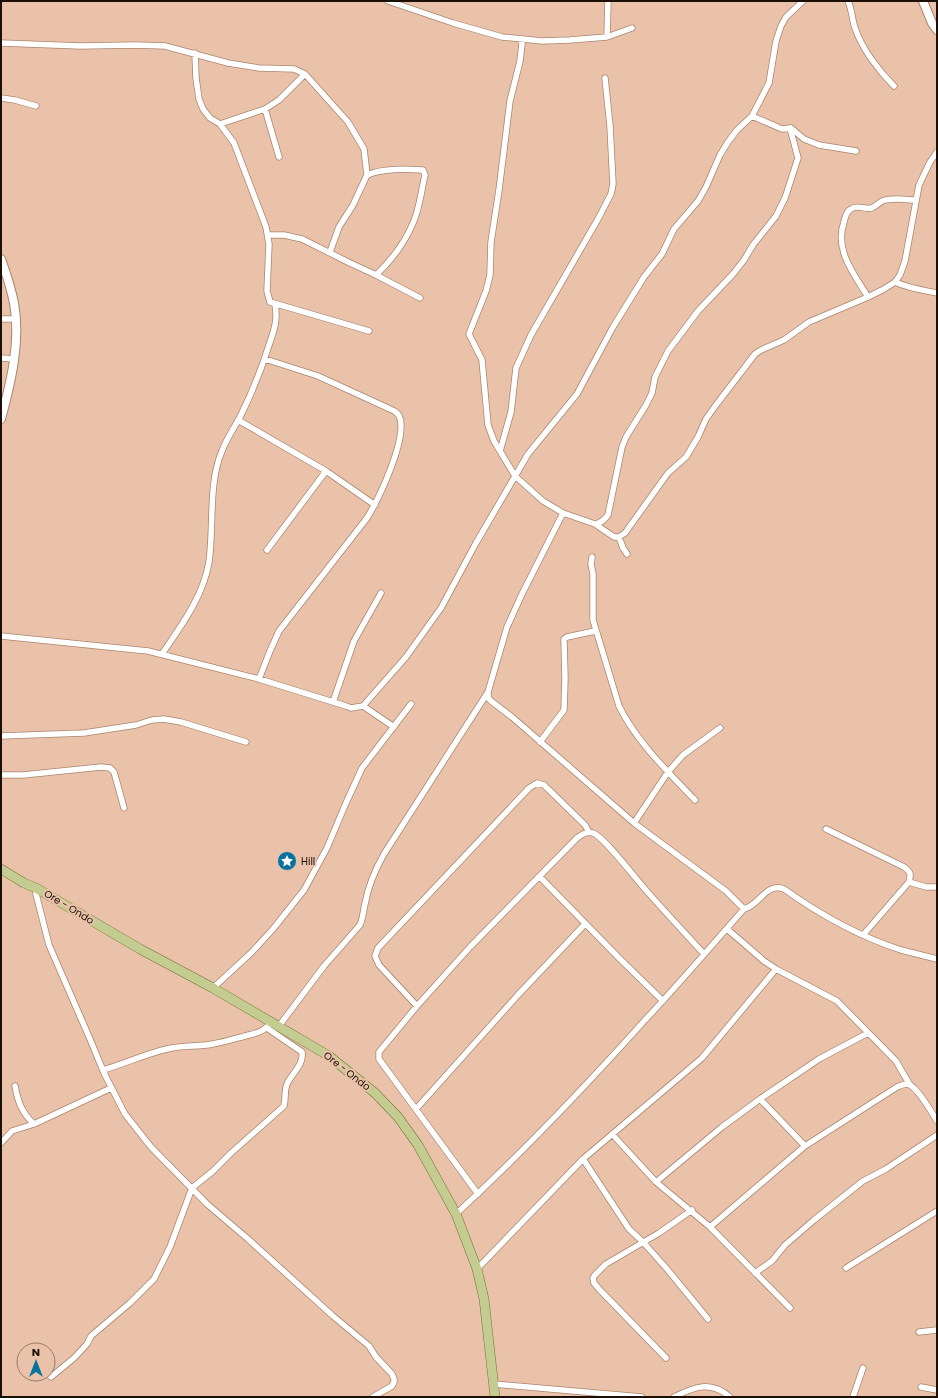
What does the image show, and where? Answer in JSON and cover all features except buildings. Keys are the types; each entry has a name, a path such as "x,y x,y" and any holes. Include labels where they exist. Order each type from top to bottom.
{"main road":[{"path":"922,1 932,24 937,30"},
{"path":"1,259 8,278 14,304 15,319 14,359 1,419"},
{"path":"1,863 22,876 33,886"},
{"path":"1,869 33,886"},
{"name":"Ore - Ondo","path":"33,886 140,949 213,988 273,1026 329,1056 375,1093 398,1117 418,1145 456,1214 477,1268 484,1299 495,1397"}],"street":[{"path":"388,1 502,37 542,41 607,37 632,28"},
{"path":"607,37 608,1"},
{"path":"1,636 132,648 162,654 259,679 351,708 363,706 406,657 441,608 476,543 528,454 577,394 613,327 644,277 662,254 674,229 698,201 706,188 720,155 728,142 737,130 752,116 769,83 776,40 781,26 786,17 803,1"},
{"path":"848,1 853,14 856,30 872,61 894,86"},
{"path":"521,38 522,44 520,61 512,88 491,242 490,275 486,291 469,334 482,360 488,426 494,441 515,476 543,501 563,514 595,524 614,537 619,537 625,533 668,473 686,457 712,410 734,379 755,354 784,340 809,322 868,297 895,282 900,275 905,260 919,185 937,152"},
{"path":"1,43 74,46 165,46 228,63 259,68 294,69 306,74 348,122 364,149 367,175 353,205 339,227 330,252"},
{"path":"195,54 196,78 199,98 203,109 210,118 220,124 234,143 269,235 267,291 270,302 369,331"},
{"path":"220,124 266,110 279,100 306,74"},
{"path":"500,451 511,412 516,368 531,335 611,194 613,184 610,126 605,78"},
{"path":"1,98 16,100 36,106"},
{"path":"266,110 279,157"},
{"path":"752,116 782,129 790,128 804,139 819,145 856,150"},
{"path":"595,524 603,521 608,515 622,447 626,437 646,405 652,392 655,377 668,351 698,310 733,274 744,260 776,216 785,198 798,158 790,128"},
{"path":"367,175 377,171 415,169 423,170 425,175 416,215 411,226 404,240 390,260 376,275"},
{"path":"868,297 845,258 842,250 842,228 845,217 853,207 871,208 880,202 892,199 916,200"},
{"path":"269,235 292,236 302,239 420,298"},
{"path":"895,282 919,290 937,293"},
{"path":"162,654 187,617 204,581 209,563 214,483 217,467 221,452 253,390 265,359 276,322 277,314 275,304"},
{"path":"1,320 15,319"},
{"path":"1,358 14,359"},
{"path":"259,679 280,631 367,518 375,505 387,478 399,444 402,424 398,414 390,409 318,376 265,359"},
{"path":"238,420 326,471 375,505"},
{"path":"267,550 326,471"},
{"path":"102,1070 169,1048 215,1044 259,1033 273,1026 360,925 363,920 365,904 371,882 380,861 488,692 507,627 563,514"},
{"path":"619,537 627,554"},
{"path":"592,557 592,611 596,631 621,711 668,772 695,800"},
{"path":"333,702 354,641 381,593"},
{"path":"540,742 564,710 566,679 564,640 567,637 596,631"},
{"path":"488,692 489,700 634,822 726,891 744,909"},
{"path":"213,988 252,952 273,929 304,890 327,848 362,768 411,704"},
{"path":"363,706 394,727"},
{"path":"1,736 84,733 164,719 181,722 246,742"},
{"path":"634,822 668,772 683,755 720,728"},
{"path":"1,775 23,775 101,767 110,768 114,772 124,808"},
{"path":"417,1006 379,965 376,956 378,948 529,788 537,783 544,785 585,825 589,832"},
{"path":"826,829 910,871 911,875 909,882 863,935"},
{"path":"478,1194 379,1059 379,1052 417,1006 470,947 577,838 589,832 595,833 613,852 704,954"},
{"path":"540,877 663,1001"},
{"path":"909,882 926,887 937,887"},
{"path":"33,886 49,945 102,1070 125,1114 151,1147 207,1204 369,1346 376,1357 392,1374 394,1379 392,1386 373,1397"},
{"path":"456,1214 478,1194 586,1084 663,1001 744,909 752,907 770,889 780,887 816,912 863,935 900,950 937,959"},
{"path":"416,1109 517,996 585,924"},
{"path":"727,928 750,950 776,969 836,1001 896,1061 910,1085 935,1112 937,1121"},
{"path":"477,1268 583,1159 702,1058 776,969"},
{"path":"56,1373 74,1358 87,1344 91,1336 96,1331 130,1303 154,1279 170,1247 192,1188 213,1171 284,1106 286,1100 286,1086 303,1057 302,1052 273,1026"},
{"path":"656,1182 722,1127 760,1099 819,1058 868,1033"},
{"path":"710,1227 805,1146 897,1087 905,1084 910,1085"},
{"path":"15,1086 17,1099 21,1109 34,1124"},
{"path":"1,1143 12,1131 34,1124 111,1088"},
{"path":"760,1099 805,1146"},
{"path":"612,1134 656,1182 692,1210 790,1308"},
{"path":"755,1273 772,1261 785,1245 863,1181 886,1169 937,1135"},
{"path":"583,1159 628,1229 643,1242 708,1319"},
{"path":"666,1358 594,1283 593,1278 595,1274 606,1264 659,1234 692,1210"},
{"path":"846,1268 937,1211"},
{"path":"919,1332 937,1330"},
{"path":"853,1397 863,1368"},
{"path":"494,1384 595,1395 642,1397"},
{"path":"674,1397 690,1389 702,1386 724,1392 730,1397"},
{"path":"921,1388 937,1390"}],"place":[{"name":"Hill","path":"287,861"}]}
